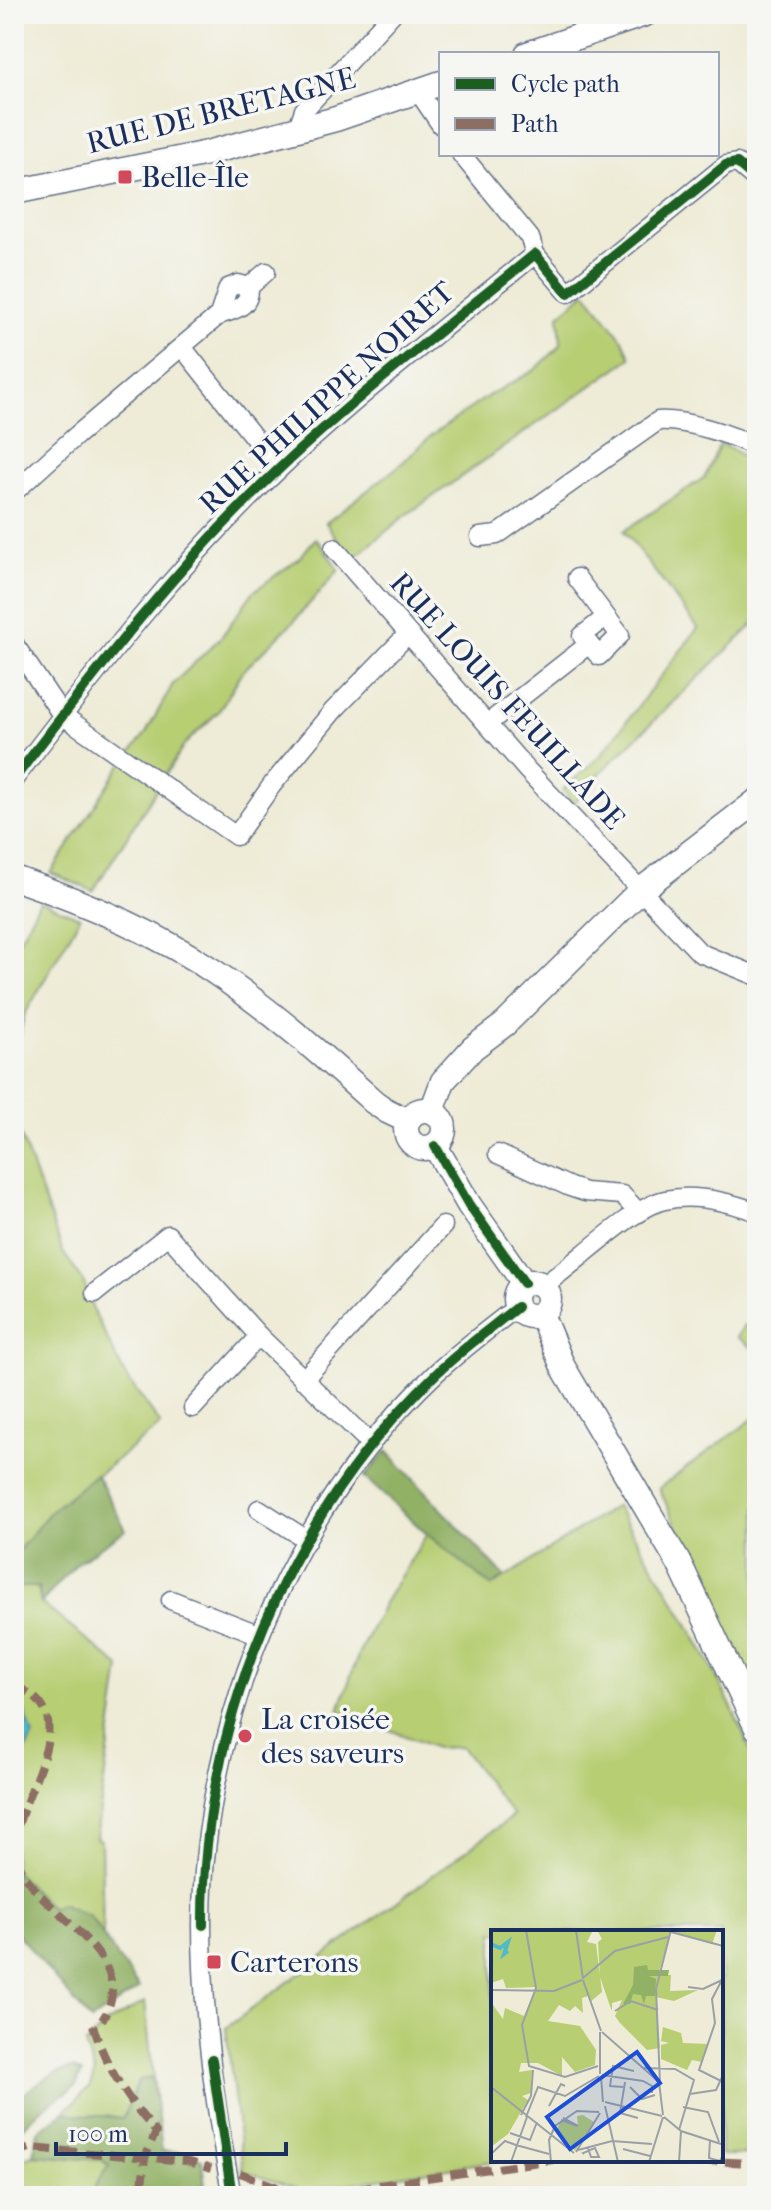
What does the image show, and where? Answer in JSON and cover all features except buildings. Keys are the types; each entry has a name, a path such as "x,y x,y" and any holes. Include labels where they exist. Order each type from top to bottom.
{"main road":[{"path":"533,52 645,14"},
{"name":"RUE DE BRETAGNE","path":"15,185 203,154 297,130 439,84"},
{"path":"432,1111 449,1071 473,1048 505,1024 641,890 757,801"},
{"path":"14,878 67,896 212,969 295,1030 374,1102 408,1121"},
{"path":"432,1111 444,1124 443,1137 435,1146 423,1149 412,1144 406,1133 408,1121 416,1113 432,1111"},
{"path":"435,1146 469,1205 528,1292 529,1316 541,1314 563,1367 680,1565 757,1728"}],"street":[{"path":"297,130 304,110 392,14"},
{"path":"418,91 439,122"},
{"path":"463,156 530,238 535,254 568,293 726,165 737,163 757,180"},
{"name":"RUE PHILIPPE NOIRET","path":"14,779 132,625 279,469 535,254"},
{"path":"14,492 219,315 228,288 238,284 249,287 266,272"},
{"path":"182,347 279,469"},
{"path":"480,537 497,535 658,421 671,420 737,438 757,448"},
{"name":"RUE LOUIS FEUILLADE","path":"334,548 527,770 700,953 757,976"},
{"path":"487,724 589,644 599,656 620,635 577,578"},
{"path":"14,644 62,715 236,836 272,785 333,711 408,634"},
{"path":"498,1154 585,1192 622,1195 639,1213"},
{"path":"232,2196 211,2050 203,1948 207,1842 217,1773 234,1710 260,1635 307,1540 371,1444 438,1372 528,1292 657,1202 686,1198 730,1203 757,1212"},
{"path":"303,1380 443,1226"},
{"path":"95,1293 168,1235 186,1244 259,1336 371,1444"},
{"path":"193,1408 259,1336"},
{"path":"259,1509 307,1540"},
{"path":"171,1600 260,1635"}],"green space":[{"path":"586,292 623,340 631,358 402,518 352,560 326,523 400,465 431,436 488,396 535,370 561,345 559,315"},
{"path":"720,444 757,466 757,621 603,770 573,804 563,790 600,756 698,628 624,531 705,477"},
{"path":"316,538 339,570 294,621 243,671 218,712 185,744 93,891 51,873 119,768 146,733 173,684 222,636 253,592 298,559"},
{"path":"40,901 80,917 24,1016 14,1064 14,950"},
{"path":"14,1117 63,1252 84,1283 93,1310 125,1375 161,1425 50,1512 15,1556"},
{"path":"744,1325 757,1332 757,1351 737,1337"},
{"path":"757,1416 757,1702 659,1488"},
{"path":"387,1451 505,1577 491,1586 364,1477"},
{"path":"96,1474 126,1530 78,1562 41,1603 38,1587 14,1587 14,1556 50,1512"},
{"path":"616,1506 675,1601 743,1733 757,1768 757,2155 723,2155 723,1930 491,1930 491,2161 304,2191 243,2171 226,2028 513,1816 461,1747 436,1748 339,1710 359,1653 384,1603 427,1534 492,1586"},
{"path":"14,1587 38,1587 41,1603 120,1667 96,1838 101,1841 103,1936 90,1917 51,1908 16,1873 14,1867"},
{"path":"14,1867 16,1873 50,1908 61,1904 90,1917 139,1988 91,2021 14,1930"},
{"path":"145,2002 153,2078 139,2080 123,2118 63,2113 89,2088 95,2072 85,2045 106,2024"},
{"path":"72,2068 82,2073 76,2086 40,2110 14,2136 14,2102 48,2077"},
{"path":"153,2078 162,2151 182,2152 202,2159 206,2196 89,2196 109,2166 102,2160 34,2155 38,2131 63,2113 123,2118 139,2080"},
{"path":"34,2155 102,2160 109,2166 89,2196 14,2196 14,2161"}],"water":[{"path":"17,1706 24,1710 33,1736 14,1773 14,1708"}],"marked path":[{"path":"14,1482 18,1508 14,1535"},
{"path":"14,1686 37,1699 47,1717 48,1738 17,1833 15,1854 23,1874 38,1893 97,1952 109,1973 112,1996 102,2020"},
{"path":"93,2025 118,2082 156,2132 145,2158 141,2196"},
{"path":"14,2153 30,2148 186,2161 211,2169"},
{"path":"240,2173 302,2196 539,2162"},
{"path":"723,2162 757,2163"}],"cycle path":[{"path":"14,779 140,618 242,505 341,413 535,254 568,293 726,165 737,163 757,180"},
{"path":"435,1146 469,1205 524,1283"},
{"path":"203,1925 207,1848 218,1773 238,1698 264,1625 298,1556 338,1490 384,1429 437,1373 517,1307"},
{"path":"212,2060 232,2196"}],"place":[{"name":"Belle-Île","path":"125,177"},
{"name":"La croisée des saveurs","path":"245,1736"},
{"name":"Carterons","path":"214,1962"}]}
